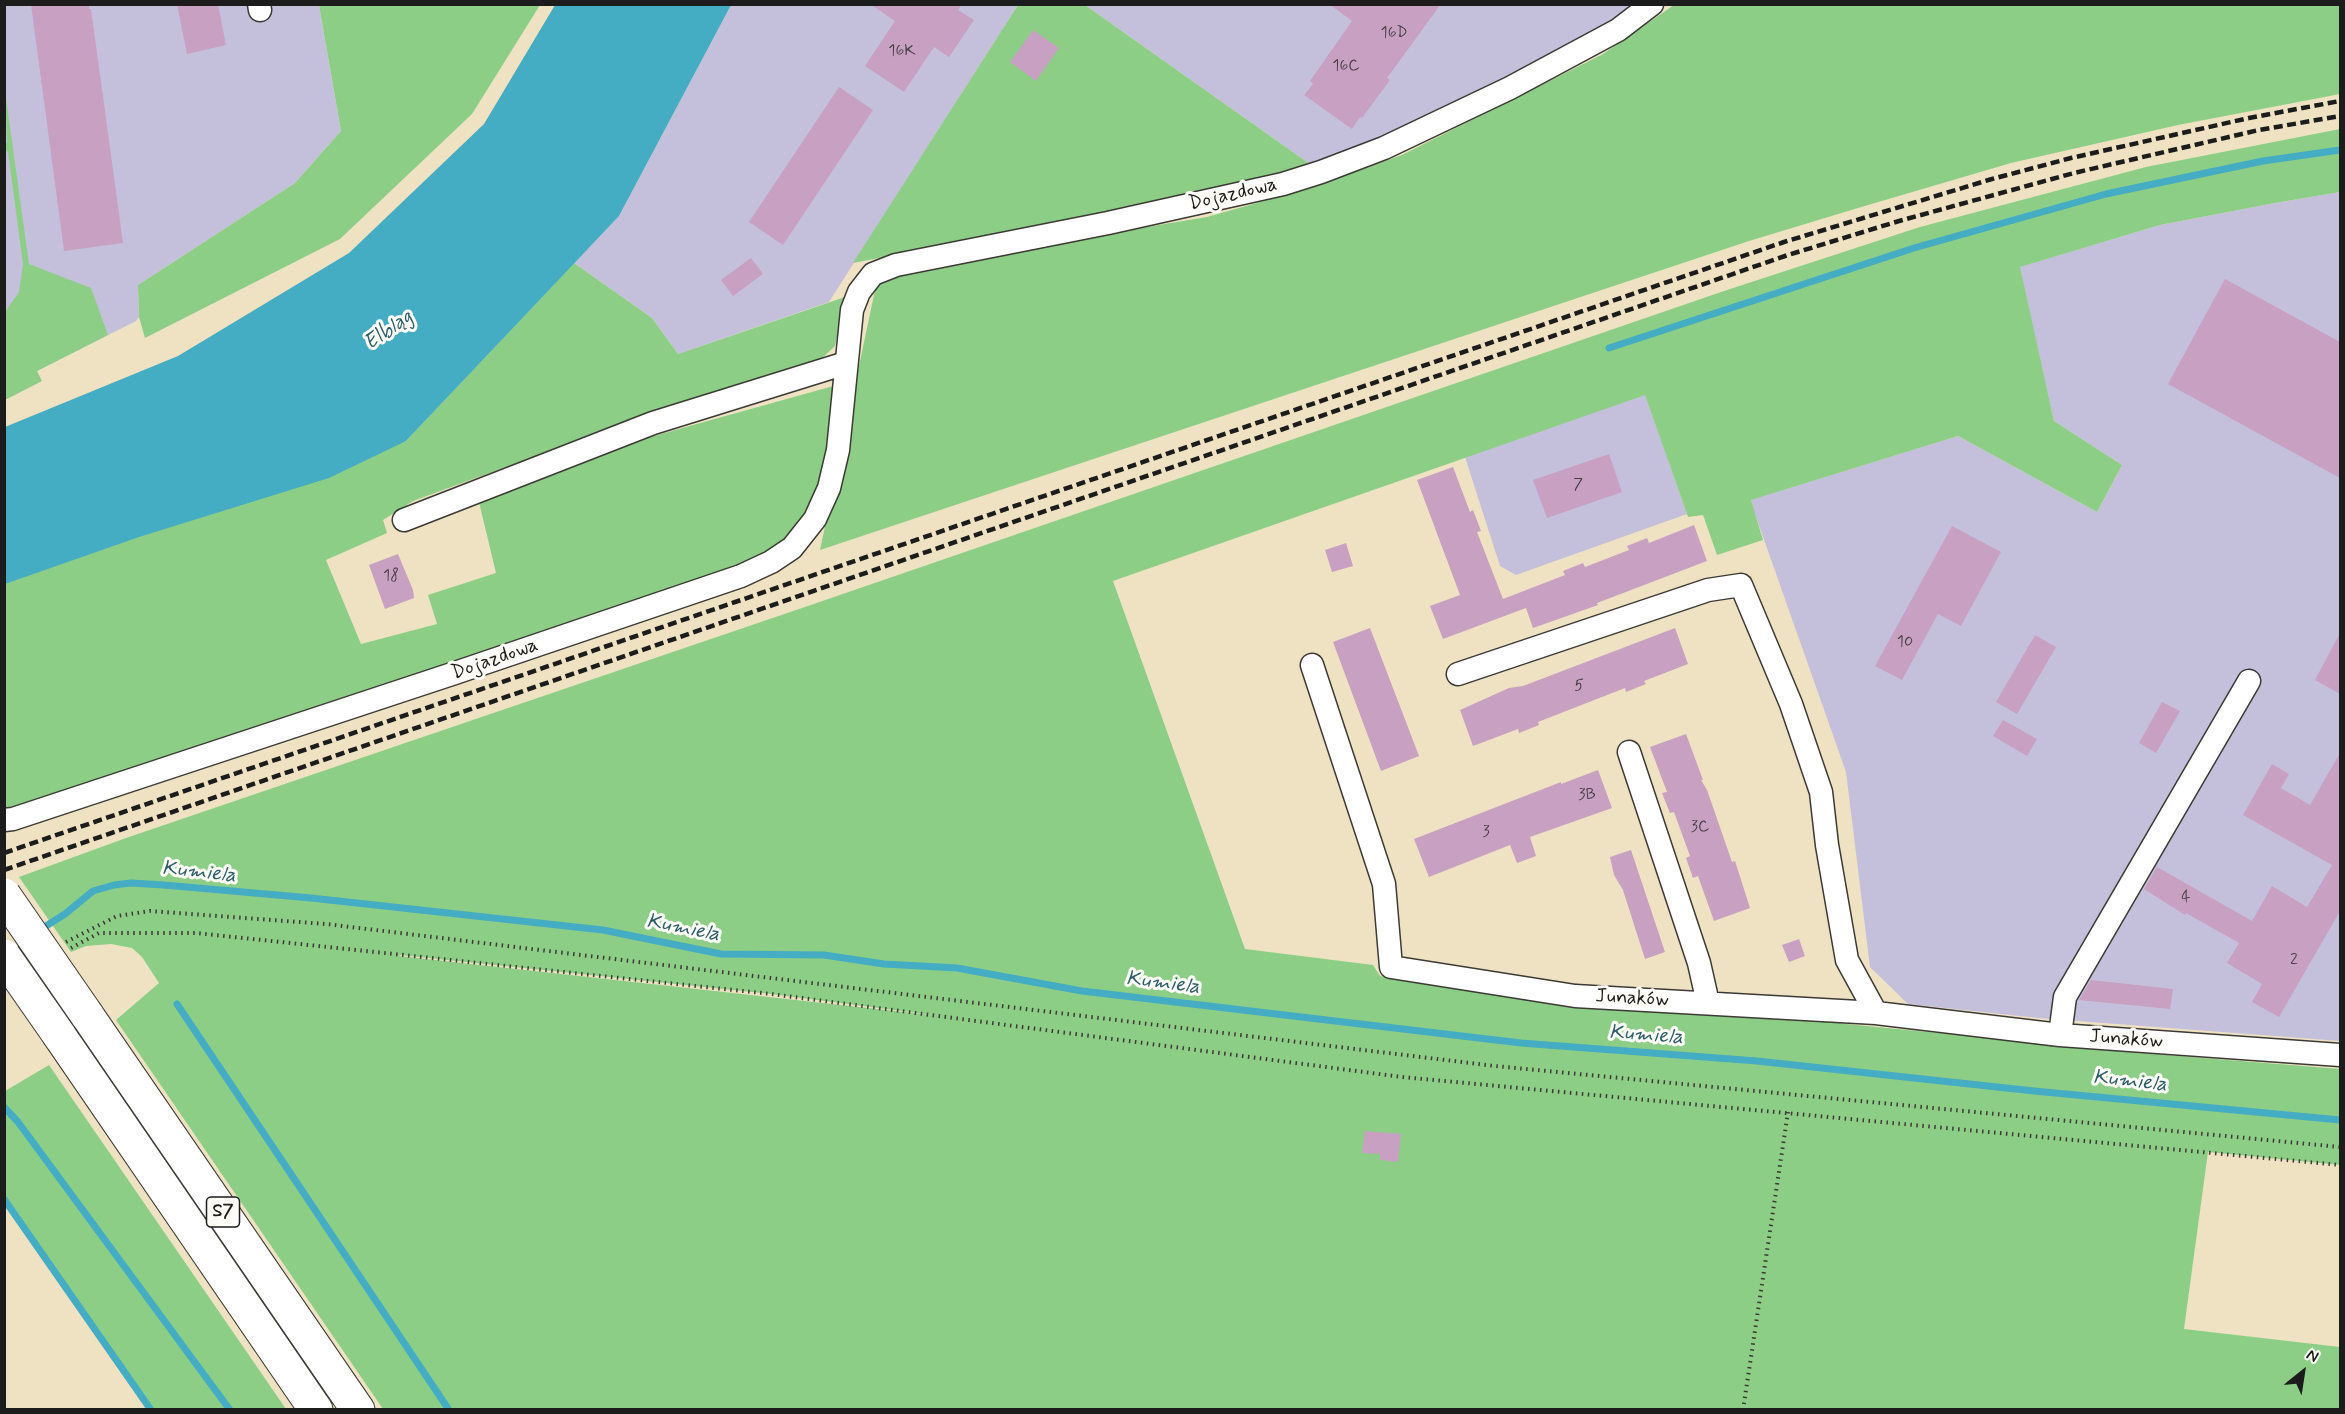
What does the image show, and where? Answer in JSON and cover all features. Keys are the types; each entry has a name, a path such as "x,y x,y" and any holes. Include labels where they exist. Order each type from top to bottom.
{"highway":[{"name":"S7","path":"4,895 358,1410"},
{"name":"S7","path":"4,956 316,1410"}],"street":[{"name":"Dojazdowa","path":"4,820 13,819 455,673 741,576 771,562 792,548 814,519 829,488 838,450 852,310 859,292 873,274 896,265 1120,220 1283,184 1321,172 1384,148 1510,88 1618,30 1652,4"},
{"path":"404,520 652,423 846,363"},
{"path":"1458,674 1708,590 1741,585 1791,704 1821,792 1827,845 1847,960 1876,1013"},
{"name":"Junaków","path":"1312,665 1384,884 1391,967 1575,996 1876,1013 2060,1035 2340,1055"},
{"path":"2060,1035 2065,997 2249,681"},
{"path":"1629,752 1699,963 1708,1003"}],"path":[{"path":"65,943 117,916 150,911 326,924 1495,1066 2340,1147"},
{"path":"99,933 196,933 795,997 1401,1077 2340,1165"},
{"path":"1743,1410 1788,1112"}],"shaded area":[{"path":"1640,4 1498,86 1314,167 1085,5"},
{"path":"5,5 319,5 341,131 295,183 138,285 139,317 136,321 37,371 5,400"},
{"path":"731,5 1018,5 829,302 678,354 652,318 574,263 619,216"},
{"path":"2340,192 2340,1041 2038,1018 1908,1004 1870,967 1846,772 1750,500 1958,436 2097,512 2122,465 2054,421 2019,267 2160,225"},
{"path":"1645,394 1687,514 1516,575 1500,566 1465,457"}],"green space":[{"path":"319,5 540,5 472,114 340,239 145,338 139,317 138,285 295,183 341,131"},
{"path":"1018,5 1085,5 1314,167 1221,193 853,263"},
{"path":"1674,5 2340,5 2340,94 2178,125 2011,163 1858,208 1749,241 820,550 878,276 1062,241 1207,217 1306,189 1402,155 1603,54"},
{"path":"5,91 29,264 91,288 108,335 37,371 42,381 5,400 5,312 19,292 23,264 8,152 5,149 5,142 7,143"},
{"path":"2340,129 2340,192 2160,225 2020,267 2054,421 2122,465 2097,512 1958,436 1751,500 1763,540 1717,555 1703,515 1688,517 1645,395 1113,581 1245,949 1373,965 1380,976 1578,1005 1825,1018 1846,1024 2166,1055 2340,1069 2340,1165 2208,1152 2184,1329 2340,1347 2340,1409 383,1409 116,1020 159,983 142,957 132,948 111,944 86,946 71,952 19,877 126,838 1724,291 1920,227 2146,167","holes":["400,955 771,994 940,1016 399,956"]},
{"path":"574,263 652,318 678,354 845,297 835,346 818,362 574,442 413,501 383,520 387,533 326,560 361,644 437,624 428,595 496,573 478,498 614,447 837,385 821,495 775,554 5,815 4,584 406,441"},
{"path":"49,1065 286,1409 151,1409 5,1199 5,1091"}],"water":[{"name":"Elbląg","path":"555,5 731,5 619,216 406,441 329,478 139,537 5,584 5,427 178,356 349,253 484,124"}],"building":[{"path":"31,4 89,4 89,9 91,9 123,243 64,251"},
{"path":"177,4 218,4 226,45 187,54"},
{"path":"870,4 962,4 958,10 974,20 949,57 934,47 904,92 865,66 895,21"},
{"path":"1329,4 1441,4 1387,78 1390,80 1352,129 1304,95 1313,84 1310,81 1352,21"},
{"path":"1033,30 1059,48 1036,81 1010,62"},
{"path":"839,87 873,110 783,245 749,222"},
{"path":"751,258 763,274 733,296 721,280"},
{"path":"2225,279 2340,342 2340,478 2168,384"},
{"path":"1609,454 1622,492 1547,518 1533,480"},
{"path":"1453,467 1470,512 1473,510 1481,531 1477,532 1503,599 1565,575 1563,571 1583,563 1585,567 1629,550 1627,546 1647,538 1649,543 1694,525 1707,561 1597,603 1598,605 1533,628 1526,608 1443,639 1430,606 1460,595 1417,480"},
{"path":"1952,526 2001,552 1961,626 1938,614 1902,680 1875,666"},
{"path":"1346,543 1353,566 1332,572 1325,550"},
{"path":"398,554 414,598 385,609 369,565"},
{"path":"1370,628 1419,756 1381,771 1333,642"},
{"path":"1675,628 1688,664 1644,681 1646,684 1626,692 1625,688 1538,722 1539,725 1519,733 1518,729 1473,746 1460,710 1509,688 1523,686"},
{"path":"2340,633 2340,694 2315,680"},
{"path":"2035,635 2056,647 2017,714 1996,702"},
{"path":"2162,702 2180,711 2156,753 2139,743"},
{"path":"2003,720 2037,739 2027,756 1993,736"},
{"path":"1686,734 1732,862 1735,861 1750,908 1714,921 1698,876 1693,878 1686,858 1690,856 1674,812 1670,813 1662,793 1667,792 1650,747"},
{"path":"2340,753 2340,911 2279,1017 2252,1002 2262,984 2227,963 2239,943 2186,913 2185,915 2144,889 2157,867 2252,921 2272,886 2307,907 2332,865 2243,815 2272,764 2289,774 2281,788 2310,805"},
{"path":"1598,770 1612,808 1530,837 1536,856 1517,863 1510,845 1429,877 1414,839"},
{"path":"1631,850 1665,952 1645,959 1623,890 1614,875 1610,857"},
{"path":"1799,939 1805,956 1789,962 1782,945"},
{"path":"2091,980 2173,989 2170,1009 2079,1000"},
{"path":"1365,1131 1401,1134 1398,1162 1380,1160 1380,1154 1362,1153"}],"waterway":[{"path":"1609,348 1914,248 2106,194 2263,161 2340,150"},
{"name":"Kumiela","path":"38,931 65,914 93,891 131,883 164,885 311,898 603,930 721,954 824,955 884,964 957,968 1082,991 1521,1043 1757,1061 2034,1091 2340,1120"},
{"path":"177,1004 449,1410"},
{"path":"4,1107 18,1122 230,1410"},
{"path":"4,1199 151,1410"}],"railway":[{"path":"4,853 1784,242 1992,179 2071,158 2249,118 2340,101"},
{"path":"4,870 1788,255 1899,221 2074,173 2259,130 2340,116"}]}
